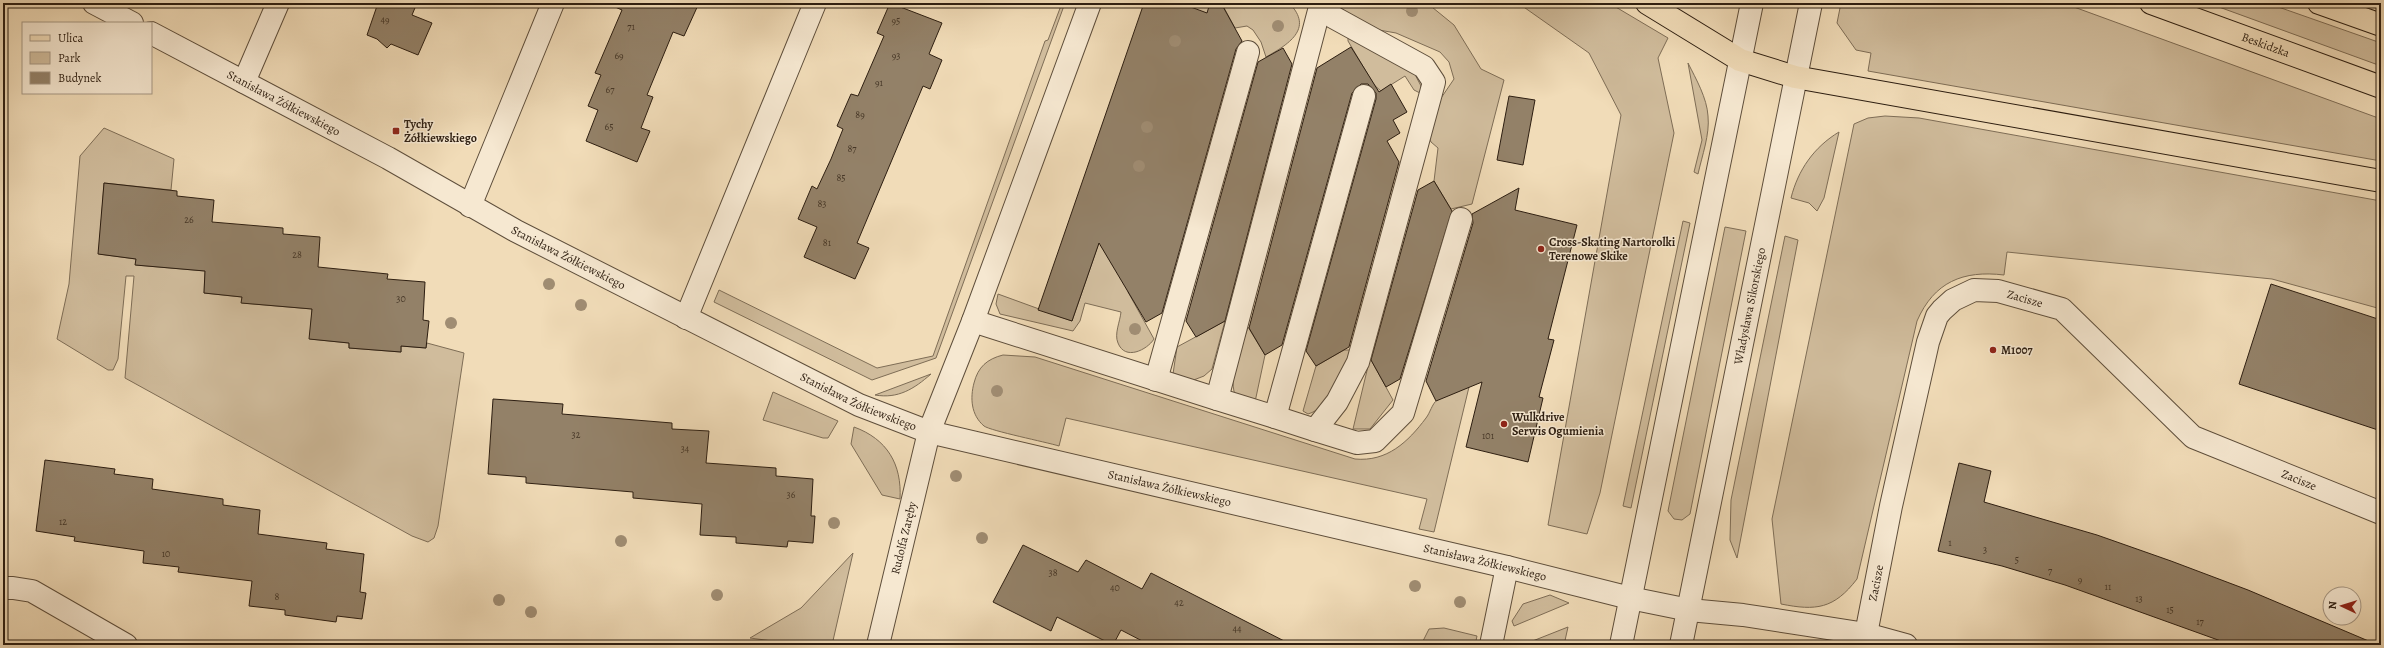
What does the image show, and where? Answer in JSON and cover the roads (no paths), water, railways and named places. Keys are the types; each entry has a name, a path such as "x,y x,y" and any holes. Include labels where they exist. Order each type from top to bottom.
{"main road":[{"path":"1647,3 1740,60 1794,77 2381,181"},
{"name":"Beskidzka","path":"2151,3 2381,87"},
{"path":"2319,3 2381,25"}],"street":[{"path":"94,3 130,22"},
{"path":"244,82 278,3"},
{"path":"470,206 553,3"},
{"path":"686,318 815,3"},
{"name":"Rudolfa Zaręby","path":"878,645 929,432 973,321 1090,3"},
{"path":"1217,399 1321,3"},
{"path":"1315,430 1337,402 1358,362 1434,82 1424,67 1333,17 1324,3"},
{"path":"1621,645 1752,3"},
{"name":"Władysława Sikorskiego","path":"1681,645 1794,77 1811,3"},
{"name":"Stanisława Żółkiewskiego","path":"152,34 388,158 470,206 686,318 859,405 929,432 1507,567 1630,598"},
{"path":"1156,380 1248,52"},
{"path":"1275,417 1364,96"},
{"path":"973,321 1357,443 1375,441 1403,413 1460,219"},
{"name":"Zacisze","path":"1866,634 1891,506 1928,342 1937,316 1942,310 1953,300 1974,290 1998,291 2062,309 2193,436 2381,513"},
{"path":"1491,645 1507,567"},
{"path":"3,588 32,591 126,645"},
{"path":"1630,598 1689,610 1743,615 1866,634 1906,645"}],"place":[{"name":"Tychy Żółkiewskiego","path":"396,131"},
{"name":"Cross-Skating Nartorolki Terenowe Skike","path":"1541,249"},
{"name":"M1007","path":"1993,350"},
{"name":"Wulkdrive Serwis Ogumienia","path":"1504,424"}]}
